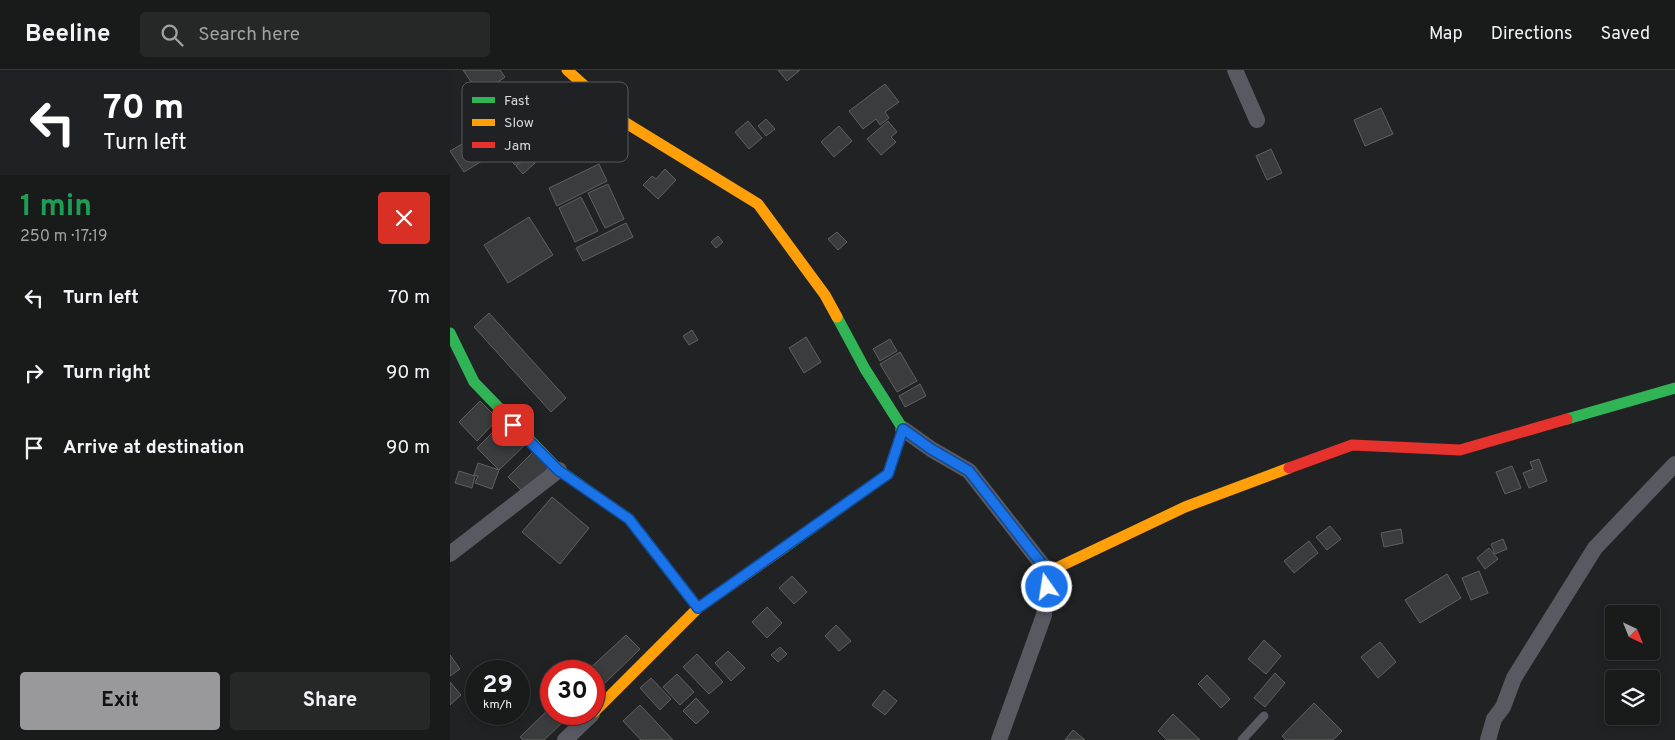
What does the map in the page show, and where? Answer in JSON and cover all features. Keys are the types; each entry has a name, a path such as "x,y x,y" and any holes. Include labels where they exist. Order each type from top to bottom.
{"street":[{"path":"567,70 580,82"},
{"path":"1235,70 1257,120"},
{"path":"628,124 758,204 825,296 865,369 903,429 931,449 969,471 1048,572 1044,615 999,740"},
{"path":"450,333 474,382 558,470 629,519 698,608"},
{"path":"1048,572 1185,507 1352,445 1460,450 1675,388"},
{"path":"605,701 698,608 888,474 903,429"},
{"path":"1488,740 1494,719 1503,708 1514,678 1595,548 1675,464"},
{"path":"450,554 558,470"},
{"path":"565,740 581,725"}],"lane":[{"path":"1242,740 1264,716"}],"building":[{"path":"463,70 500,70 505,77 498,82 471,82"},
{"path":"778,70 800,70 787,81"},
{"path":"885,84 899,102 885,112 889,118 880,125 876,119 863,129 849,111"},
{"path":"1381,108 1393,134 1365,146 1354,120"},
{"path":"766,119 775,129 766,136 758,126"},
{"path":"748,121 762,138 749,149 735,132"},
{"path":"888,121 897,132 891,137 896,142 881,155 867,139"},
{"path":"839,126 852,141 834,157 821,142"},
{"path":"462,144 462,162 480,162 464,172 450,151"},
{"path":"1271,149 1282,173 1267,180 1256,156"},
{"path":"521,162 535,163 523,174 516,166"},
{"path":"599,164 607,181 557,206 549,188"},
{"path":"665,169 676,180 658,199 643,185 652,176 656,179"},
{"path":"608,184 624,219 605,228 588,193"},
{"path":"581,197 598,231 575,242 559,208"},
{"path":"529,217 553,255 508,283 484,245"},
{"path":"626,223 633,237 583,261 576,248"},
{"path":"837,232 847,242 838,250 828,239"},
{"path":"718,236 723,242 716,248 711,242"},
{"path":"489,313 566,398 551,412 474,327"},
{"path":"692,330 698,340 689,345 683,336"},
{"path":"806,337 821,362 804,373 789,348"},
{"path":"890,339 897,351 880,361 873,349"},
{"path":"900,352 917,381 897,392 880,364"},
{"path":"920,384 926,396 905,407 899,396"},
{"path":"480,401 498,419 477,441 459,422"},
{"path":"502,423 525,445 499,470 477,448"},
{"path":"533,452 549,467 524,493 508,477"},
{"path":"1539,459 1547,481 1529,488 1523,473 1533,469 1530,462"},
{"path":"478,463 499,470 492,489 475,483 478,476 474,475"},
{"path":"1512,466 1521,488 1505,494 1496,472"},
{"path":"459,471 475,476 472,488 455,483"},
{"path":"552,497 589,528 560,564 522,532"},
{"path":"1330,526 1341,539 1327,550 1316,537"},
{"path":"1401,529 1403,543 1384,547 1381,533"},
{"path":"1503,539 1507,549 1495,554 1491,544"},
{"path":"1309,541 1318,553 1294,573 1284,561"},
{"path":"1489,548 1498,559 1485,569 1477,558"},
{"path":"1479,571 1488,593 1471,600 1462,578"},
{"path":"1447,574 1461,598 1420,623 1405,600"},
{"path":"792,576 807,592 794,604 779,588"},
{"path":"767,607 782,623 767,638 752,622"},
{"path":"836,625 851,641 839,651 825,636"},
{"path":"626,635 640,649 605,683 605,660 599,660"},
{"path":"1264,640 1281,656 1266,674 1248,659"},
{"path":"1380,642 1396,662 1378,678 1361,657"},
{"path":"780,647 787,654 778,662 771,655"},
{"path":"728,651 745,668 731,681 715,663"},
{"path":"697,654 723,682 709,694 683,667"},
{"path":"450,655 460,669 450,676"},
{"path":"1275,673 1285,683 1265,707 1254,698"},
{"path":"677,674 694,692 680,705 663,687"},
{"path":"1207,675 1230,699 1221,708 1198,684"},
{"path":"651,678 671,699 660,710 640,688"},
{"path":"450,682 461,695 450,705"},
{"path":"884,690 897,701 885,715 872,705"},
{"path":"696,698 709,712 696,724 683,711"},
{"path":"1314,703 1342,731 1333,740 1286,740 1282,736"},
{"path":"640,705 673,740 641,740 623,721"},
{"path":"1173,714 1200,740 1167,740 1158,731"},
{"path":"540,718 540,725 560,725 544,740 523,740 520,737"},
{"path":"1073,730 1085,740 1065,740"}],"traffic: fast":[{"path":"784,548 888,474 903,429 865,369 837,317"},
{"path":"450,333 474,382 559,470 629,519 698,608"},
{"path":"1567,419 1675,388"}],"traffic: slow":[{"path":"567,70 580,82"},
{"path":"628,124 758,204 825,295 837,317"},
{"path":"1048,572 1185,507 1289,468"},
{"path":"605,701 698,608 784,548"}],"traffic: jam":[{"path":"1289,468 1352,445 1460,450 1567,419"}],"route":[{"path":"513,425 558,470 629,519 698,608 888,474 903,429 931,449 969,471 1048,572 1047,587"}]}
